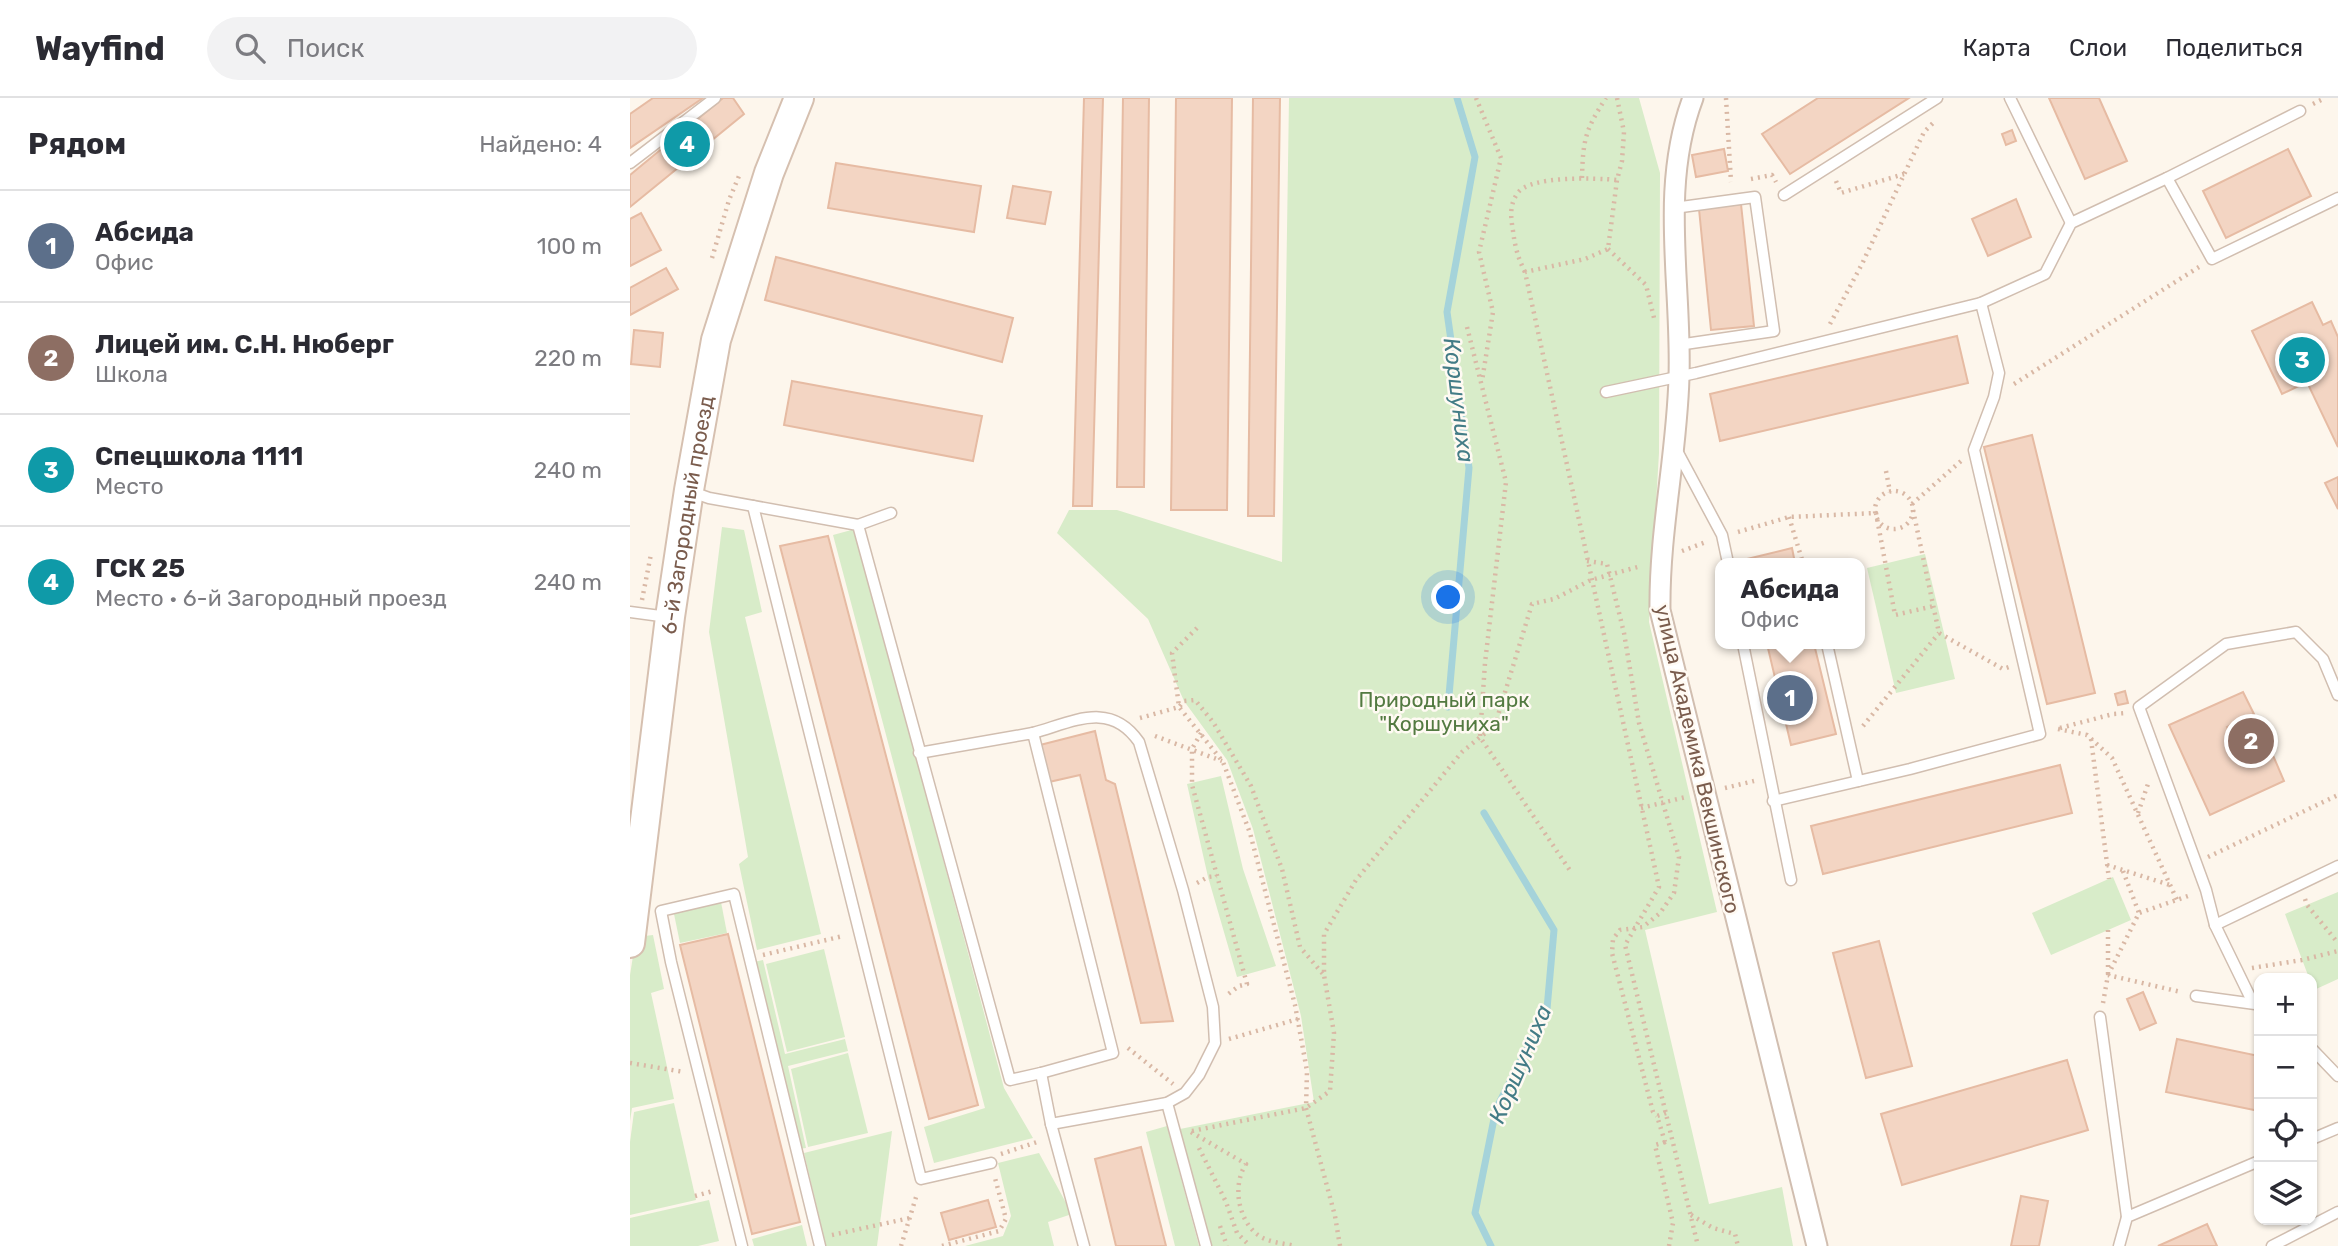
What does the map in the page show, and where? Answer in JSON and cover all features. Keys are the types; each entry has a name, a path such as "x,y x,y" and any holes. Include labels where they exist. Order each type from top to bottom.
{"street":[{"name":"6-й Загородный проезд","path":"630,943 648,911 670,617 688,491 716,340 769,173 799,98"},
{"name":"улица Академика Векшинского","path":"1693,98 1683,124 1679,147 1674,208 1679,376 1659,578 1660,610 1817,1246"}],"lane":[{"path":"630,163 715,98"},
{"path":"1784,195 1937,98"},
{"path":"2010,98 2071,223"},
{"path":"1606,392 1981,303 2045,274 2071,223 2300,111"},
{"path":"2167,178 2211,259 2338,198"},
{"path":"1674,208 1755,197 1774,331 1678,345"},
{"path":"1773,801 2040,734 1974,450 1994,397 1999,373 1981,303"},
{"path":"1674,446 1722,535 1727,558"},
{"path":"688,491 709,498 858,525 891,513"},
{"path":"753,506 921,1179 991,1163"},
{"path":"858,525 1010,1080 1113,1053 1033,733"},
{"path":"630,612 670,617"},
{"path":"2254,1000 2215,925 2206,890 2139,707 2226,644 2296,632 2323,659 2338,695"},
{"path":"1744,649 1791,880"},
{"path":"1828,649 1858,781"},
{"path":"919,753 1033,733 1095,716 1108,717 1121,723 1131,730 1139,742 1183,890 1213,1007 1214,1043 1199,1075 1185,1093 1167,1102 1051,1124"},
{"path":"2215,925 2338,866"},
{"path":"741,1246 699,1075 648,911 734,894 820,1246"},
{"path":"2196,996 2254,1004"},
{"path":"2100,1017 2127,1217 2119,1246"},
{"path":"2317,1054 2338,1076"},
{"path":"1041,1073 1051,1124 1084,1246"},
{"path":"1167,1102 1206,1246"},
{"path":"2317,1137 2338,1128"},
{"path":"2127,1217 2257,1162"},
{"path":"2272,1246 2338,1212"}],"path":[{"path":"1476,98 1501,158 1479,251 1493,312 1482,385"},
{"path":"1582,178 1583,144 1592,119 1606,98"},
{"path":"1608,249 1624,132 1617,98"},
{"path":"1726,98 1731,182"},
{"path":"1819,343 1862,264 1924,132 1938,115"},
{"path":"1841,193 1904,173"},
{"path":"1617,180 1582,178 1525,186 1517,192 1510,211 1516,255 1525,272 1659,887 1625,945 1698,1246"},
{"path":"1525,272 1585,259 1608,249"},
{"path":"1608,249 1646,285 1658,334"},
{"path":"1994,397 2211,259"},
{"path":"1468,327 1506,482 1485,663 1480,737 1571,872"},
{"path":"1875,513 1886,527 1899,528 1909,522 1912,507 1974,450"},
{"path":"1886,471 1890,492"},
{"path":"1848,735 1859,731 1939,633 1934,606 1912,507 1900,493 1890,492 1877,502 1875,513 1895,615 1934,606"},
{"path":"1722,535 1789,517 1875,513"},
{"path":"1789,517 1801,558"},
{"path":"1587,561 1607,564 1624,633 1639,723 1679,857 1674,893 1660,913 1643,927 1620,930 1613,939 1612,953 1653,1112 1657,1116 1665,1142"},
{"path":"1190,1132 1306,1108 1330,1091 1334,1033 1324,975 1324,934 1356,880 1462,752 1495,725 1532,604 1554,599 1591,580"},
{"path":"1197,628 1172,653 1179,707 1223,762 1250,833 1298,1019 1307,1071 1306,1108 1335,1216 1339,1246"},
{"path":"1939,633 2003,669 2023,660"},
{"path":"1121,723 1179,707 1184,701 1195,700 1213,722 1251,786 1282,869 1300,947 1324,975"},
{"path":"2141,713 2113,714 2058,729 2087,735 2112,758 2177,900"},
{"path":"1121,723 1223,762"},
{"path":"1200,733 1192,750 1192,785 1247,984 1239,986"},
{"path":"2091,738 2109,879"},
{"path":"2138,813 2150,778"},
{"path":"2195,864 2338,795"},
{"path":"2107,865 2170,885"},
{"path":"2123,870 2139,913"},
{"path":"2108,975 2139,913 2206,890"},
{"path":"2307,905 2338,943"},
{"path":"2100,1017 2108,975 2108,930"},
{"path":"749,959 860,932"},
{"path":"2238,971 2338,951"},
{"path":"2108,975 2196,996"},
{"path":"1214,1043 1298,1019"},
{"path":"1107,1032 1185,1093"},
{"path":"630,1063 699,1075"},
{"path":"1167,1102 1190,1132 1226,1202 1237,1233 1250,1246"},
{"path":"1657,1116 1666,1113"},
{"path":"1190,1132 1246,1164 1240,1173 1238,1200 1247,1221 1258,1235 1295,1246"},
{"path":"1669,1246 1673,1223 1655,1145 1672,1140"},
{"path":"942,1246 999,1231 1006,1219 991,1163 997,1156 1040,1141"},
{"path":"901,1246 921,1179"},
{"path":"1690,1214 1713,1228 1735,1234 1738,1246"},
{"path":"838,1234 910,1218"}],"green space":[{"name":"Природный парк \"Коршуниха\"","path":"1289,98 1639,98 1660,173 1659,453 1649,622 1717,912 1645,930 1709,1204 1782,1187 1793,1246 1212,1246 1180,1129 1314,1102 1301,1016 1253,829 1227,760 1184,701 1148,619 1057,533 1069,510 1117,510 1282,562"},
{"path":"722,527 744,530 762,612 745,617 821,934 757,950 739,864 748,857 709,632"},
{"path":"855,529 1004,1088 1033,1138 934,1163 924,1127 985,1108 833,535"},
{"path":"1925,554 1955,679 1896,693 1867,568"},
{"path":"1221,776 1243,869 1276,966 1237,977 1208,877 1187,784"},
{"path":"2113,877 2131,920 2051,955 2032,913"},
{"path":"2338,892 2338,979 2317,989 2317,973 2307,973 2285,914"},
{"path":"721,902 727,933 680,943 674,914"},
{"path":"653,935 664,989 651,993 674,1099 632,1108 630,1121 630,975 636,937"},
{"path":"824,949 845,1037 787,1052 766,964"},
{"path":"763,960 785,1054 845,1039 848,1051 788,1066 806,1148 799,1149 754,962"},
{"path":"848,1053 868,1133 808,1147 791,1069"},
{"path":"674,1103 696,1200 630,1215 630,1142 634,1112"},
{"path":"1167,1126 1199,1246 1175,1246 1146,1132"},
{"path":"892,1131 877,1246 826,1246 804,1153"},
{"path":"1039,1153 1072,1214 1048,1222 1054,1246 965,1246 1003,1236 1011,1216 998,1163"},
{"path":"709,1200 719,1241 698,1246 630,1246 630,1218"},
{"path":"802,1225 807,1246 754,1246 752,1239"}],"building":[{"path":"653,98 703,98 630,148 630,114"},
{"path":"723,98 733,98 744,114 630,207 630,175"},
{"path":"1084,98 1103,98 1092,506 1073,506"},
{"path":"1123,98 1149,98 1144,487 1117,487"},
{"path":"1176,98 1232,98 1227,510 1171,510"},
{"path":"1253,98 1280,98 1274,516 1248,516"},
{"path":"1818,98 1909,98 1790,174 1762,134"},
{"path":"2049,98 2099,98 2127,161 2085,179"},
{"path":"2012,130 2016,141 2006,145 2002,134"},
{"path":"1724,149 1728,171 1696,177 1692,155"},
{"path":"2288,149 2311,196 2226,238 2203,191"},
{"path":"836,163 981,186 974,232 828,208"},
{"path":"1013,186 1051,192 1045,224 1007,218"},
{"path":"2016,199 2031,237 1988,256 1972,219"},
{"path":"1741,204 1754,326 1711,330 1699,209"},
{"path":"641,213 661,250 630,266 630,219"},
{"path":"776,257 1013,318 1002,362 765,300"},
{"path":"666,268 678,289 630,315 630,288"},
{"path":"2312,302 2323,325 2331,321 2338,337 2338,447 2307,382 2282,394 2252,331"},
{"path":"634,330 663,333 660,367 631,364"},
{"path":"1957,336 1968,383 1720,441 1710,394"},
{"path":"792,381 982,416 973,461 784,425"},
{"path":"2032,435 2095,693 2047,704 1984,447"},
{"path":"2338,477 2338,509 2325,483"},
{"path":"828,536 978,1105 929,1119 780,546"},
{"path":"1792,548 1794,558 1751,558"},
{"path":"1768,649 1815,649 1836,734 1791,745"},
{"path":"2125,691 2128,703 2118,705 2115,694"},
{"path":"2243,692 2254,714 2227,727 2245,766 2272,753 2284,781 2210,815 2169,725"},
{"path":"1095,731 1106,780 1115,784 1173,1021 1141,1023 1080,775 1049,782 1040,745"},
{"path":"2060,765 2072,813 1823,874 1811,826"},
{"path":"728,934 800,1222 752,1234 680,945"},
{"path":"1879,941 1912,1066 1866,1078 1833,953"},
{"path":"2143,992 2156,1023 2140,1030 2127,999"},
{"path":"2177,1039 2254,1055 2254,1110 2166,1092"},
{"path":"2067,1060 2088,1130 1902,1185 1881,1114"},
{"path":"1141,1147 1166,1246 1116,1246 1095,1159"},
{"path":"2021,1196 2048,1201 2039,1246 2011,1246"},
{"path":"988,1200 996,1227 949,1240 941,1213"},
{"path":"2207,1224 2217,1246 2158,1246"}],"waterway":[{"name":"Коршуниха","path":"1448,707 1469,468 1447,312 1475,157 1457,98"},
{"name":"Коршуниха","path":"1484,813 1554,930 1547,1009 1496,1109 1475,1213 1491,1246"}],"place":[{"name":"ГСК 25","path":"687,144"},
{"name":"Спецшкола 1111","path":"2302,360"},
{"name":"Абсида","path":"1790,698"},
{"name":"Лицей им. С.Н. Нюберг","path":"2251,741"}]}
